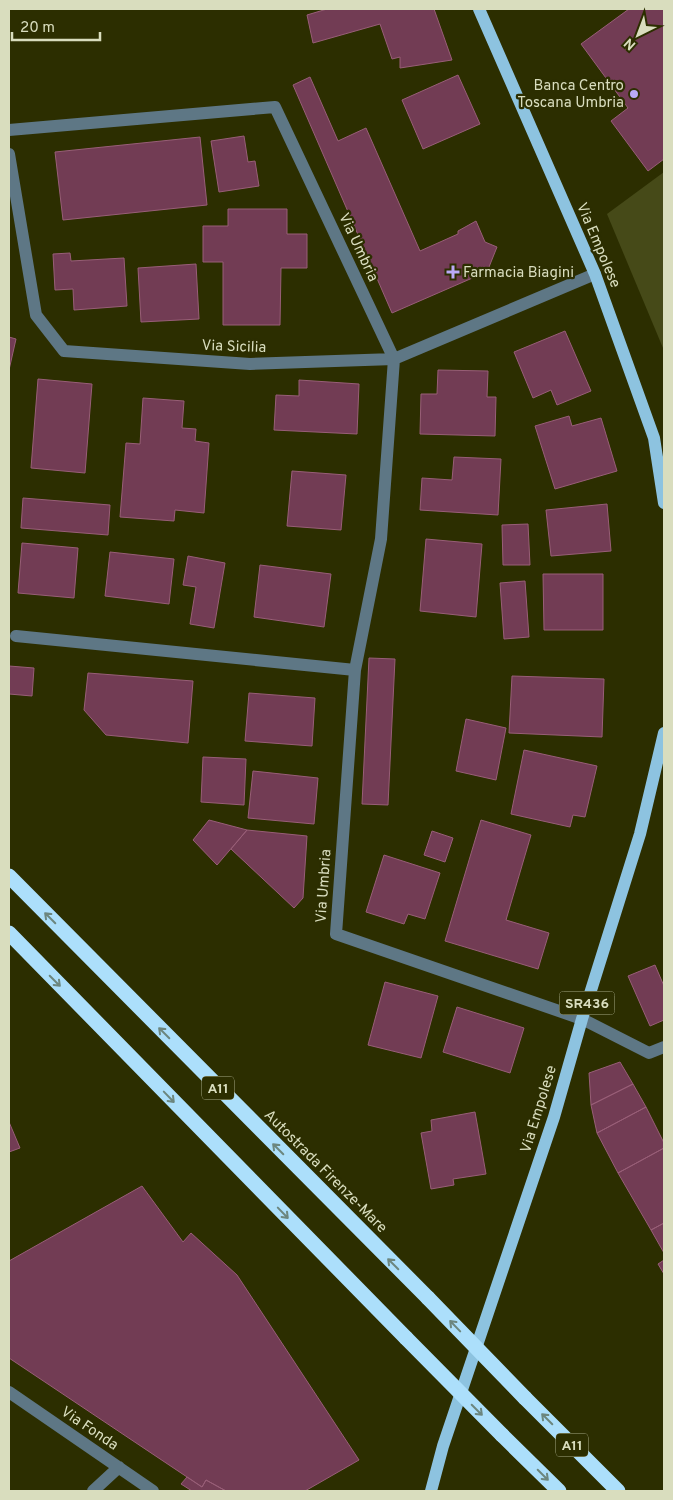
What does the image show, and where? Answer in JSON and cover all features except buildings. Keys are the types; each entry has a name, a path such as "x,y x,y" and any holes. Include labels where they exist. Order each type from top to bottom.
{"highway":[{"name":"Autostrada Firenze-Mare","path":"9,876 618,1491"},
{"name":"A11","path":"9,933 406,1338 559,1491"}],"main road":[{"name":"Via Empolese","path":"479,9 595,274 654,438 664,503"},
{"name":"Via Empolese","path":"431,1491 443,1446 554,1117 582,1019 640,834 664,733"}],"street":[{"name":"Via Umbria","path":"9,130 275,107 394,359 381,539 355,670 336,934 582,1019"},
{"name":"Via Sicilia","path":"9,154 36,315 64,351 250,364 394,359 595,274"},
{"path":"16,636 355,670"},
{"path":"582,1019 649,1053 664,1047"},
{"name":"Via Fonda","path":"9,1392 119,1467 146,1489"},
{"path":"93,1491 119,1467"}],"green space":[{"path":"664,172 664,347 663,348 607,214"}],"place":[{"name":"Banca Centro Toscana Umbria","path":"634,94"},
{"name":"Farmacia Biagini","path":"453,272"}]}
